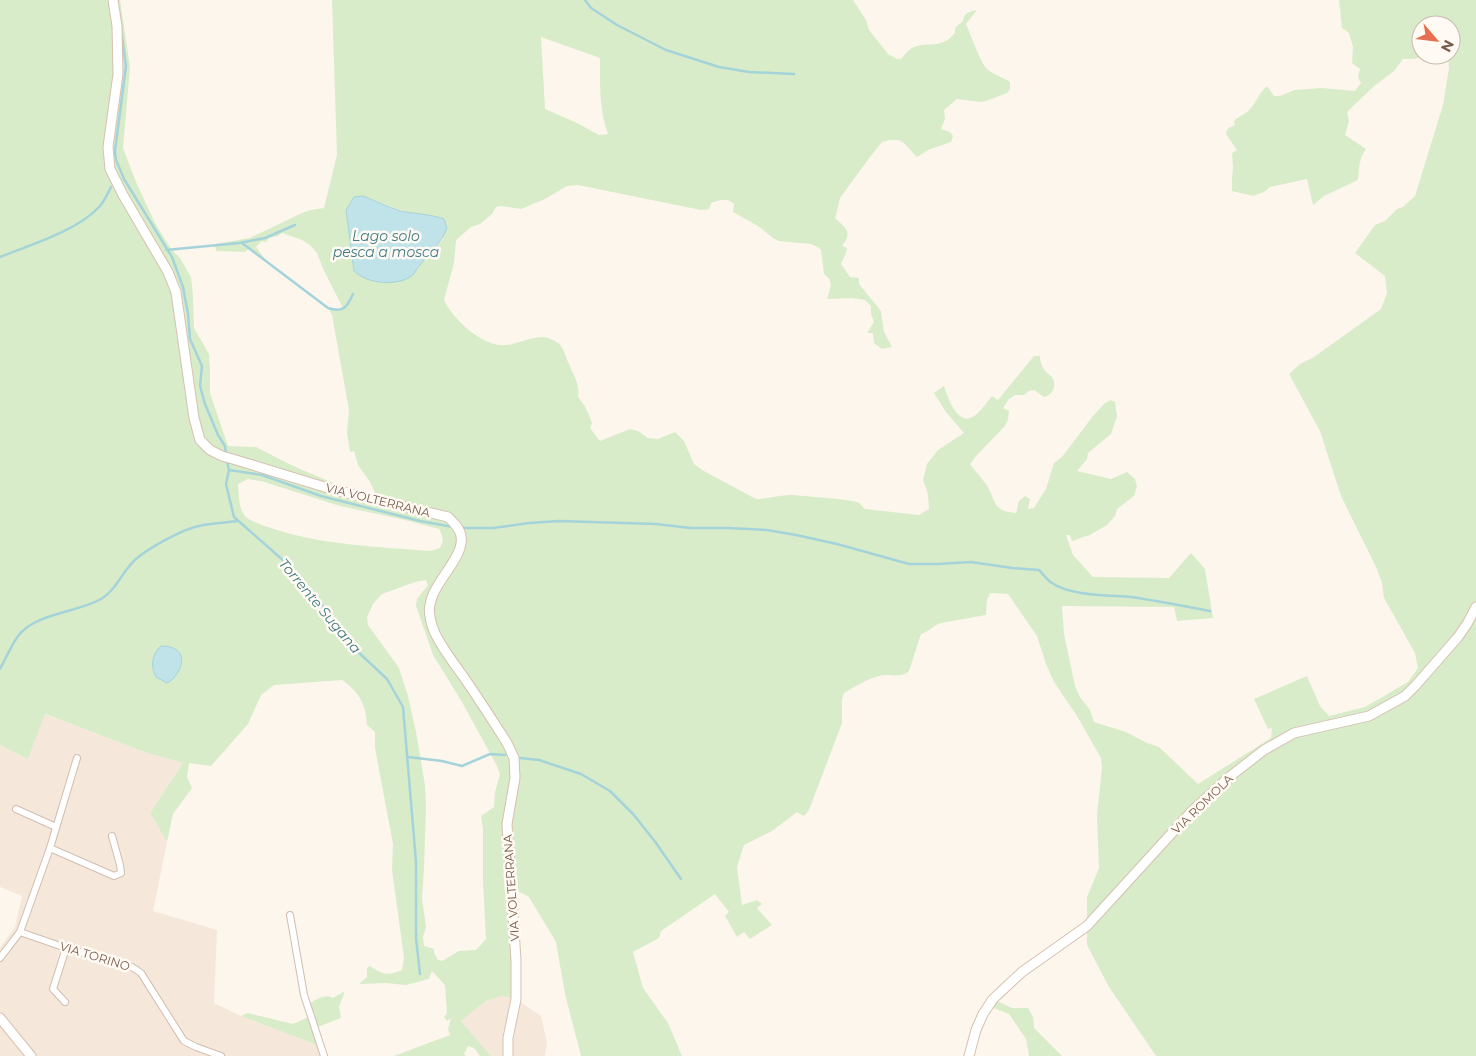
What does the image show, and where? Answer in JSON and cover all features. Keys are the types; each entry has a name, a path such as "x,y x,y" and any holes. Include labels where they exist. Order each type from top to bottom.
{"main road":[{"name":"VIA VOLTERRANA","path":"112,0 117,26 118,74 108,147 110,169 168,272 176,292 194,418 200,440 210,450 222,456 331,489 448,517 461,536 459,549 454,561 434,590 430,605 430,617 435,631 447,652 508,743 514,758 515,778 507,824 516,960 516,999 508,1038 508,1056"},
{"name":"VIA ROMOLA","path":"969,1056 976,1030 983,1014 993,999 1022,972 1087,926 1192,811 1221,785 1264,750 1294,733 1369,716 1405,696 1458,637 1476,607"},
{"path":"0,1018 31,1056"}],"street":[{"path":"0,958 20,932 50,848 77,758"},
{"path":"16,809 56,827"},
{"path":"50,848 114,876 120,873 120,865 112,836"},
{"path":"290,915 304,995 324,1056"},
{"name":"VIA TORINO","path":"20,932 66,948 132,967 142,974 184,1041 221,1056"},
{"path":"65,1002 53,989 66,948"}],"shaded area":[{"path":"44,714 147,753 183,763 150,813 167,842 153,911 217,930 214,1003 241,1016 317,1045 324,1056 0,1056 0,948 15,927 22,896 0,887 0,745 28,759"},
{"path":"501,996 516,999 541,1016 547,1042 545,1056 491,1056 461,1021 486,1001"}],"green space":[{"path":"0,0 120,0 130,67 123,148 155,223 191,277 194,328 209,354 210,393 228,446 256,447 291,465 354,492 376,495 370,482 358,465 354,451 350,452 347,433 349,410 332,315 328,308 334,310 342,309 342,306 317,253 302,240 282,233 269,238 266,242 262,241 256,247 268,263 249,248 245,252 216,251 215,244 250,238 302,213 324,208 337,155 332,0 853,0 866,20 869,30 888,54 897,59 901,59 912,48 944,42 955,33 955,28 963,21 964,16 977,10 966,24 981,60 986,68 1010,82 1010,89 1007,93 981,102 957,99 944,110 945,119 941,129 950,132 953,136 951,142 928,150 917,157 899,140 882,142 840,198 835,218 847,230 848,234 842,246 847,248 841,264 850,277 859,278 859,284 881,311 884,332 892,347 882,349 874,343 873,333 867,333 874,322 871,306 865,300 852,298 827,299 831,283 824,274 821,250 818,247 811,244 779,241 773,238 758,226 733,212 734,204 726,200 711,203 709,209 701,210 578,185 567,186 545,199 521,209 496,207 492,214 480,224 471,227 456,240 454,263 444,300 459,321 474,334 491,343 506,345 544,337 552,339 559,344 564,351 576,381 578,397 585,406 591,420 590,428 600,441 630,429 638,431 648,438 658,439 675,432 684,441 694,464 756,499 791,495 826,498 860,503 865,509 919,515 929,509 928,494 923,480 927,464 938,450 964,433 946,412 934,393 944,386 951,404 959,415 964,418 970,418 977,414 992,396 998,400 1034,356 1040,356 1043,368 1053,380 1052,392 1044,397 1034,390 1024,395 1015,395 1009,399 1003,408 1009,411 1008,420 1004,427 970,464 986,484 998,507 1008,512 1016,513 1019,501 1025,496 1030,499 1028,509 1034,508 1046,489 1054,463 1062,457 1105,403 1111,400 1115,402 1117,416 1111,434 1088,453 1087,459 1077,471 1111,479 1127,472 1135,479 1137,486 1134,496 1117,509 1115,516 1107,525 1088,536 1072,541 1070,535 1066,535 1073,555 1093,577 1169,578 1191,553 1205,569 1213,618 1177,621 1174,607 1062,606 1064,634 1075,686 1080,697 1090,710 1094,722 1126,732 1159,747 1198,784 1271,738 1272,728 1268,729 1254,699 1307,676 1320,706 1329,716 1365,707 1408,682 1418,668 1415,653 1384,598 1382,583 1376,567 1341,496 1320,431 1289,374 1300,364 1314,357 1381,309 1387,293 1385,276 1355,253 1375,225 1385,221 1397,209 1403,207 1415,196 1443,105 1449,65 1461,65 1461,15 1411,15 1411,59 1403,59 1394,71 1373,87 1347,112 1349,121 1345,135 1366,149 1361,160 1358,180 1324,196 1313,205 1307,179 1270,187 1264,192 1253,196 1232,191 1232,153 1237,150 1226,132 1235,125 1234,121 1253,106 1267,86 1274,96 1280,96 1295,90 1322,88 1355,91 1361,83 1358,77 1360,69 1352,63 1353,47 1349,33 1342,28 1339,0 1476,0 1476,1056 1156,1056 1109,987 1087,945 1087,897 1099,868 1097,815 1102,767 1101,758 1077,716 1054,682 1037,636 1008,594 990,593 987,600 986,615 941,623 921,634 909,671 906,673 874,677 844,693 842,699 842,723 809,810 804,816 797,812 772,831 744,845 737,867 742,905 757,900 762,904 757,908 772,925 750,939 744,932 737,937 725,916 729,912 715,894 661,931 659,938 633,952 643,988 668,1023 682,1056 581,1056 565,994 556,942 529,897 512,888 516,999 501,996 486,1001 461,1021 491,1056 480,1056 474,1048 468,1046 464,1054 466,1056 394,1056 450,1035 448,1029 451,1018 447,1021 444,1017 447,1013 445,985 432,971 429,979 406,985 386,983 359,984 367,977 367,968 370,966 382,973 393,973 402,970 404,958 392,870 393,844 375,748 375,732 367,725 365,711 357,694 342,680 274,685 261,695 248,724 211,766 189,763 187,777 192,788 173,814 167,842 150,813 183,763 147,753 45,714 28,759 0,745","holes":["541,37 600,58 600,87 608,134 599,135 545,109","363,196 406,212 434,216 443,239 419,266 354,271 346,210","248,479 261,481 340,506 439,529 442,543 440,548 430,551 391,548 312,539 274,529 256,523 243,514 240,506 238,484","426,580 428,585 417,599 416,606 433,655 462,702 500,774 495,792 494,807 481,816 483,828 486,939 476,950 459,951 442,961 438,960 434,949 424,946 423,937 426,927 422,898 426,807 425,785 416,732 408,696 399,668 368,625 367,617 373,604 382,594"]},
{"path":"345,991 339,1007 341,1018 315,1028 323,1052 317,1045 241,1016 248,1013 293,1024 311,1016 307,1005 326,996 333,998"},
{"path":"993,999 1012,1008 1028,1008 1033,1017 1034,1028 1062,1056 1029,1056 1026,1039 1009,1014 988,1006"}],"water":[{"name":"Lago solo pesca a mosca","path":"363,196 401,211 444,219 447,228 442,239 413,275 407,279 391,282 374,281 354,271 346,210 354,197"},
{"path":"161,646 177,650 182,661 178,672 167,683 156,677 153,669 154,656"}],"waterway":[{"path":"585,0 591,8 617,25 666,50 719,67 749,72 794,74"},
{"name":"Torrente Sugana","path":"121,30 126,66 115,151 116,160 124,179 172,257 183,287 190,339 202,366 200,386 205,404 218,435 225,446 226,455"},
{"path":"0,257 66,230 90,216 99,207 111,187"},
{"path":"166,250 239,243 265,238 295,225"},
{"path":"242,243 328,308 338,310 344,308 353,294"},
{"name":"Torrente Sugana","path":"227,461 229,470 226,484 234,517 284,561 319,601 356,650 387,679 403,707 416,862 416,938 420,974"},
{"path":"229,470 262,475 321,496 420,521 453,527"},
{"path":"0,669 15,640 26,628 35,622 101,599 115,587 133,562 154,546 192,528 237,521"},
{"path":"461,528 493,528 559,521 767,530 837,544 909,564 971,562 1039,570 1052,583 1079,593 1131,597 1210,611"},
{"path":"408,757 442,761 462,766 490,754 505,755"},
{"path":"520,758 539,760 581,774 610,791 634,815 681,879"}]}
